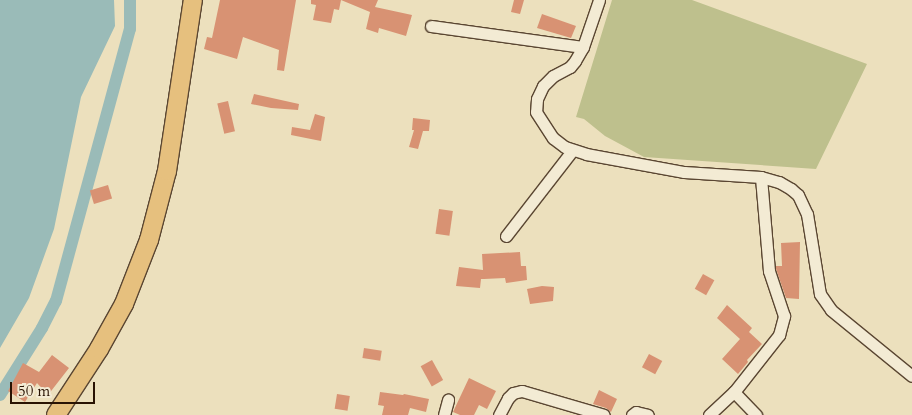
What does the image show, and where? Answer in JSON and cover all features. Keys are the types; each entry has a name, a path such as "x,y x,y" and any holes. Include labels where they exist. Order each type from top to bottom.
{"main road":[{"path":"56,415 99,349 124,304 149,240 167,171 193,0"}],"street":[{"path":"599,0 583,47 570,67 553,76 544,86 537,99 536,112 541,122 554,138 572,150 684,172 761,177 779,182 798,195 807,214 820,294 831,310 912,376"},
{"path":"431,26 583,47"},
{"path":"506,236 572,150"},
{"path":"710,415 734,392 779,335 784,316 769,271 761,177"},
{"path":"500,415 508,398 522,391 604,415"},
{"path":"734,392 756,415"},
{"path":"444,415 448,400"},
{"path":"632,415 636,412 648,415"}],"green space":[{"path":"612,0 692,0 867,64 816,169 644,157 605,136 584,119 576,117"}],"water":[{"path":"0,0 114,0 115,26 81,97 54,229 29,298 0,348"}],"building":[{"path":"220,0 296,0 284,71 277,70 279,50 243,37 237,59 204,49 207,37 212,38"},
{"path":"311,0 341,0 339,10 334,9 331,23 313,20 316,5 311,4"},
{"path":"341,0 378,0 375,7 412,15 406,36 379,28 378,33 366,29 370,12"},
{"path":"514,0 524,0 520,14 511,12"},
{"path":"542,14 576,26 571,38 537,28"},
{"path":"254,94 299,104 298,110 251,104"},
{"path":"228,101 235,131 224,134 217,103"},
{"path":"315,114 325,117 321,141 291,135 292,127 310,130"},
{"path":"413,118 430,120 429,131 423,131 418,149 409,147 414,130 412,130"},
{"path":"108,185 112,198 94,204 90,191"},
{"path":"439,209 453,211 449,236 436,234"},
{"path":"800,242 799,299 786,298 776,269 776,266 782,266 781,243"},
{"path":"520,252 521,266 526,266 527,280 506,283 505,278 481,279 480,288 456,286 459,267 483,270 482,254"},
{"path":"703,274 714,280 706,295 695,289"},
{"path":"542,286 554,287 553,301 530,304 527,289"},
{"path":"727,305 752,328 749,332 762,344 747,360 748,362 738,374 722,359 740,339 717,318"},
{"path":"364,348 382,351 380,361 362,358"},
{"path":"649,354 662,361 655,374 642,367"},
{"path":"52,355 69,368 48,395 37,383 25,402 8,391 23,363 39,372"},
{"path":"432,360 443,380 432,386 421,366"},
{"path":"469,378 496,391 487,409 479,405 474,415 460,415 453,412"},
{"path":"599,390 617,399 611,412 606,408 593,404"},
{"path":"380,392 429,399 426,412 410,408 408,415 382,415 384,406 378,405"},
{"path":"337,394 350,396 347,411 335,409"}],"waterway":[{"path":"0,395 42,328 56,301 130,29 130,0"}]}
